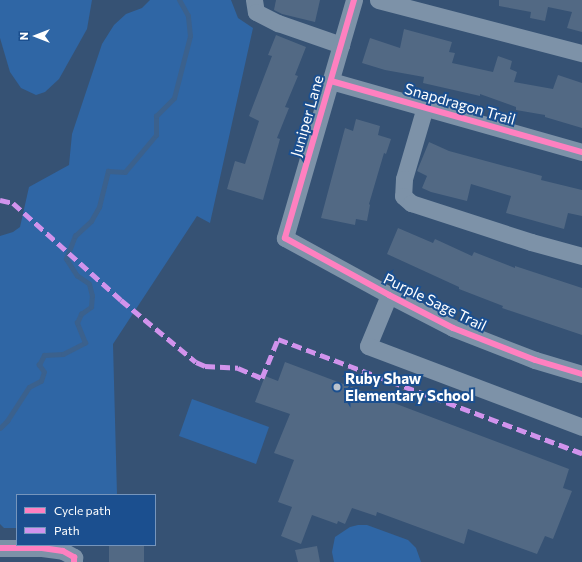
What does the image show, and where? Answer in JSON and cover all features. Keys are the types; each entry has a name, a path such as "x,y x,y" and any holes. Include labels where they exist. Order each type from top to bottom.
{"street":[{"path":"254,0 256,12 278,23 341,45"},
{"name":"Juniper Lane","path":"285,238 354,0"},
{"path":"378,0 582,53"},
{"name":"Snapdragon Trail","path":"331,81 582,152"},
{"path":"425,107 404,179 403,196 410,203 531,242 582,256"},
{"name":"Purple Sage Trail","path":"285,238 389,295 461,331 535,360 582,374"},
{"path":"389,295 368,346 582,427"},
{"path":"0,548 42,548 63,551 74,560"}],"shaded area":[{"path":"0,0 92,0 87,29 59,79 45,92 36,95 21,88 10,72 0,38"},
{"path":"150,0 231,0 238,18 253,28 210,223 197,216 113,344 117,494 16,494 16,528 4,528 0,524 0,236 13,232 20,227 29,187 69,165 72,134 102,44 114,25 126,14 142,8"},
{"path":"192,399 269,427 256,464 179,436"},
{"path":"367,525 408,540 416,548 421,562 334,562 332,552 335,537 350,527"}],"building":[{"path":"276,0 320,0 315,22 282,14 274,10"},
{"path":"499,0 582,0 582,32 567,28 572,12 548,7 545,21 530,18 531,12 499,6"},
{"path":"404,29 452,42 449,52 455,53 452,63 493,72 498,56 512,61 510,69 517,72 514,82 553,89 558,75 582,83 582,128 545,117 545,115 516,110 516,107 480,94 480,96 423,83 424,77 385,70 362,63 370,38 400,48"},
{"path":"276,35 306,47 295,75 298,76 285,107 289,108 277,138 280,139 263,200 227,189 235,161 245,164 259,121 249,116 272,56 268,55"},
{"path":"356,119 380,126 378,135 391,139 386,154 384,153 369,204 367,221 356,219 355,225 321,218 345,128 353,131"},
{"path":"429,142 449,151 542,176 541,180 582,190 582,216 568,213 564,229 506,213 511,196 471,184 467,201 431,192 422,188 427,176 417,171"},
{"path":"398,228 433,243 435,239 472,256 474,252 515,268 515,266 582,288 582,335 502,308 503,306 459,289 459,287 387,254"},
{"path":"285,362 569,469 563,488 572,491 553,539 545,536 537,554 468,529 464,544 377,512 376,516 352,508 345,524 338,521 337,524 312,515 301,544 281,536 292,507 278,502 294,460 274,453 290,414 255,402 265,376 278,381"},
{"path":"109,546 144,546 144,562 109,562"},
{"path":"317,546 320,562 298,562 295,550"}],"waterway":[{"path":"0,428 7,421 29,387 41,381 44,372 39,365 44,355 63,354 85,343 77,323 81,314 91,307 92,296 89,284 77,276 66,259 75,236 91,221 99,207 108,171 125,172 156,135 156,116 174,98 190,36 188,16 179,0"}],"marked path":[{"path":"0,200 13,203 121,300 196,362 205,366 238,368 262,378 278,339 582,453"}],"cycle path":[{"path":"354,0 285,238 453,328 535,360 582,374"},
{"path":"331,81 582,152"},
{"path":"0,548 42,548 63,551 74,557 74,562"}],"place":[{"name":"Ruby Shaw Elementary School","path":"337,387"}]}
